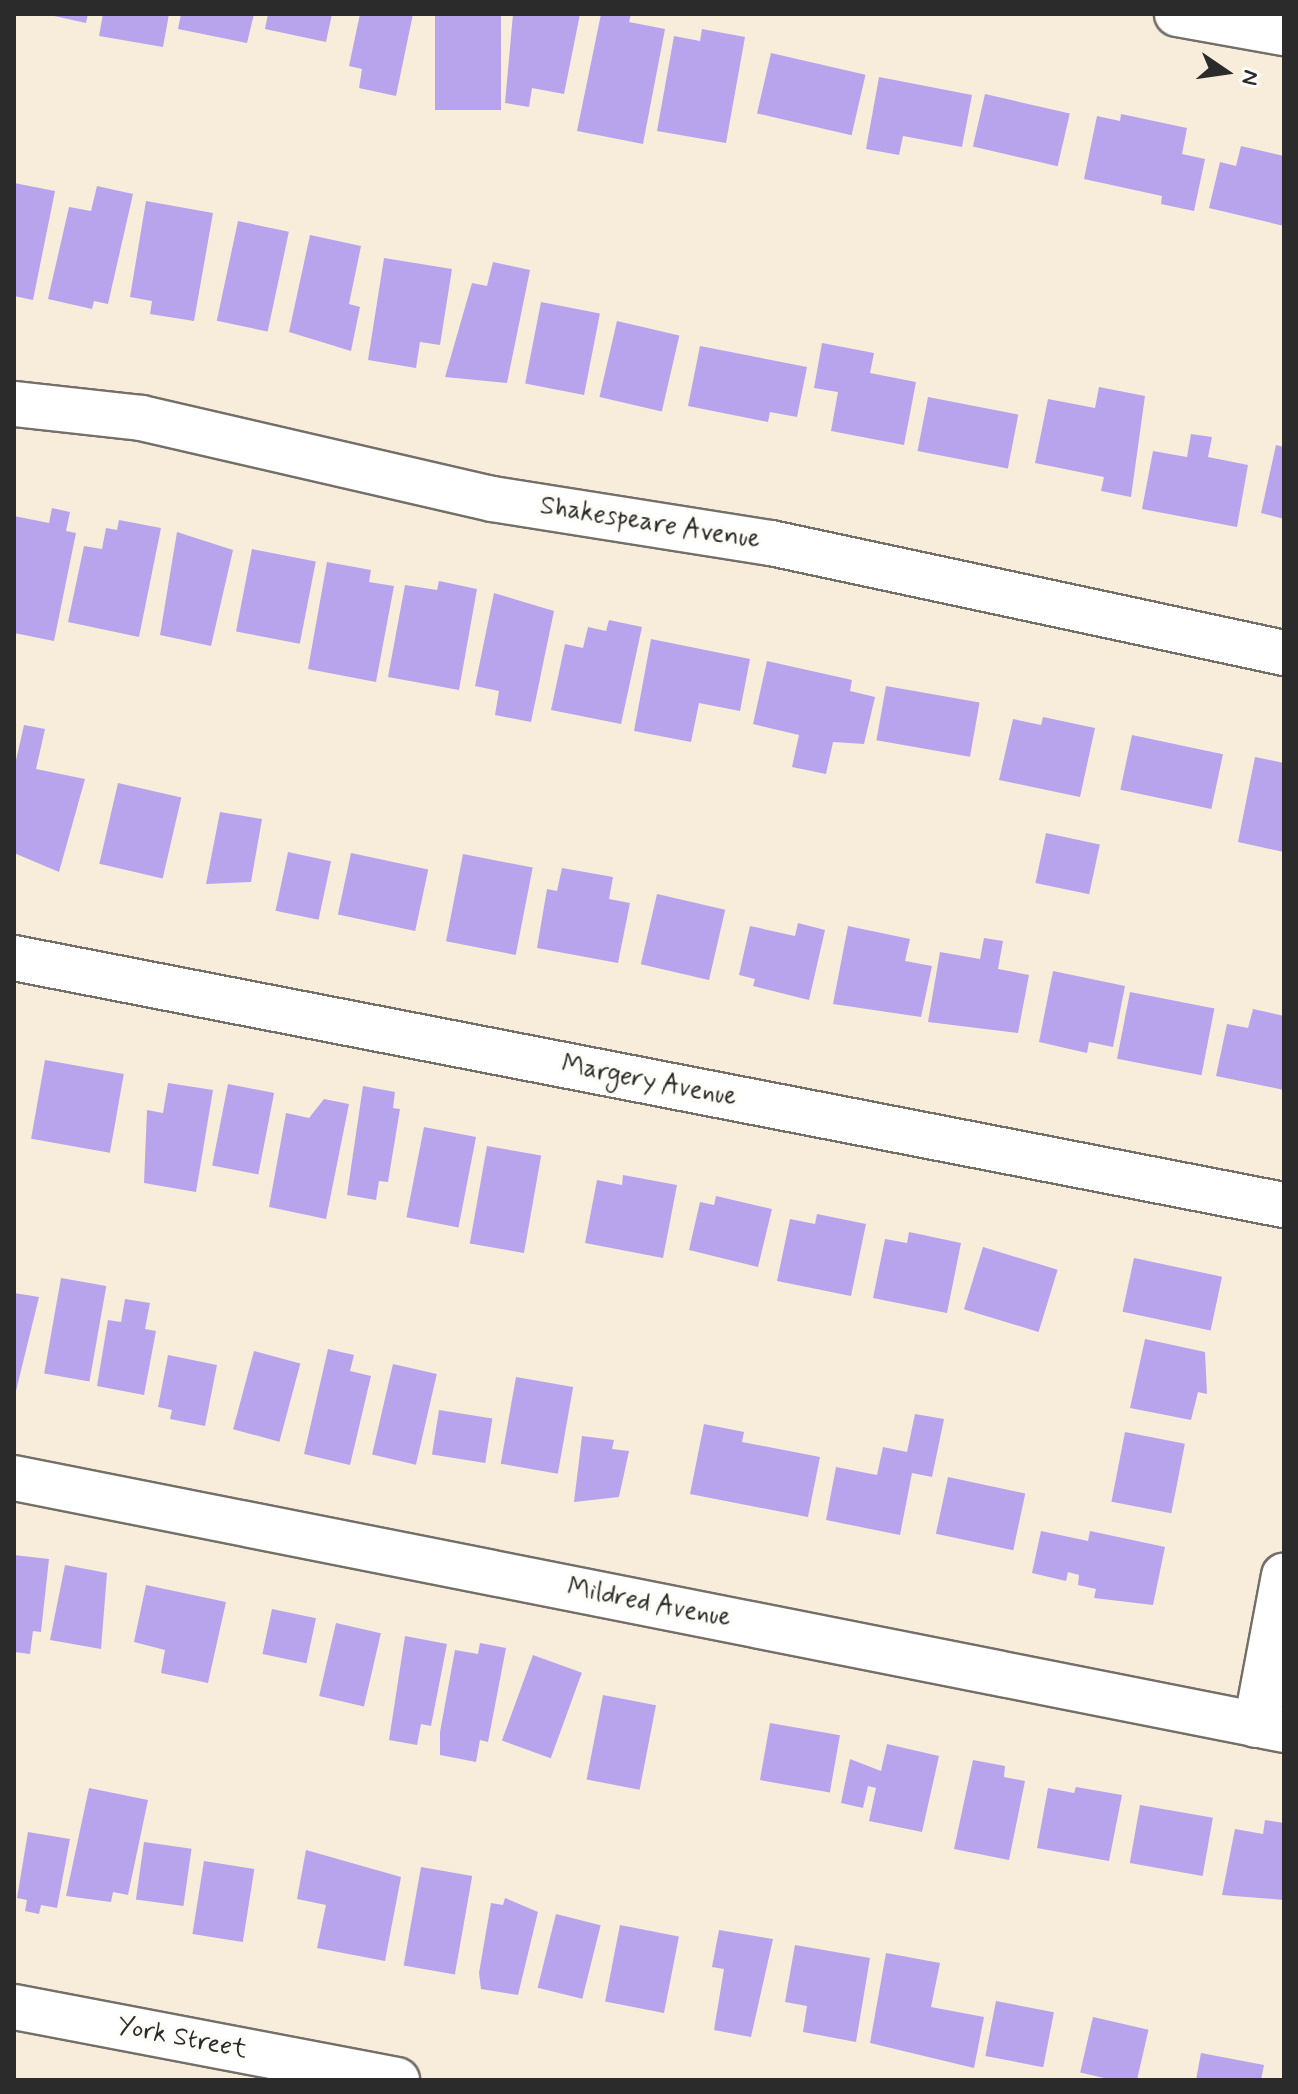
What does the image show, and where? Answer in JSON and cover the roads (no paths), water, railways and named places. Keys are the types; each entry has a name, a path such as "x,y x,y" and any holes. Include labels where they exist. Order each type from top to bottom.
{"street":[{"path":"1177,14 1284,33"},
{"name":"Shakespeare Avenue","path":"14,404 141,418 492,499 771,543 1284,653"},
{"name":"Margery Avenue","path":"14,958 1284,1205"},
{"name":"Mildred Avenue","path":"14,1478 1270,1728"},
{"path":"1270,1728 1284,1576"},
{"name":"York Street","path":"14,2007 397,2080"}]}
